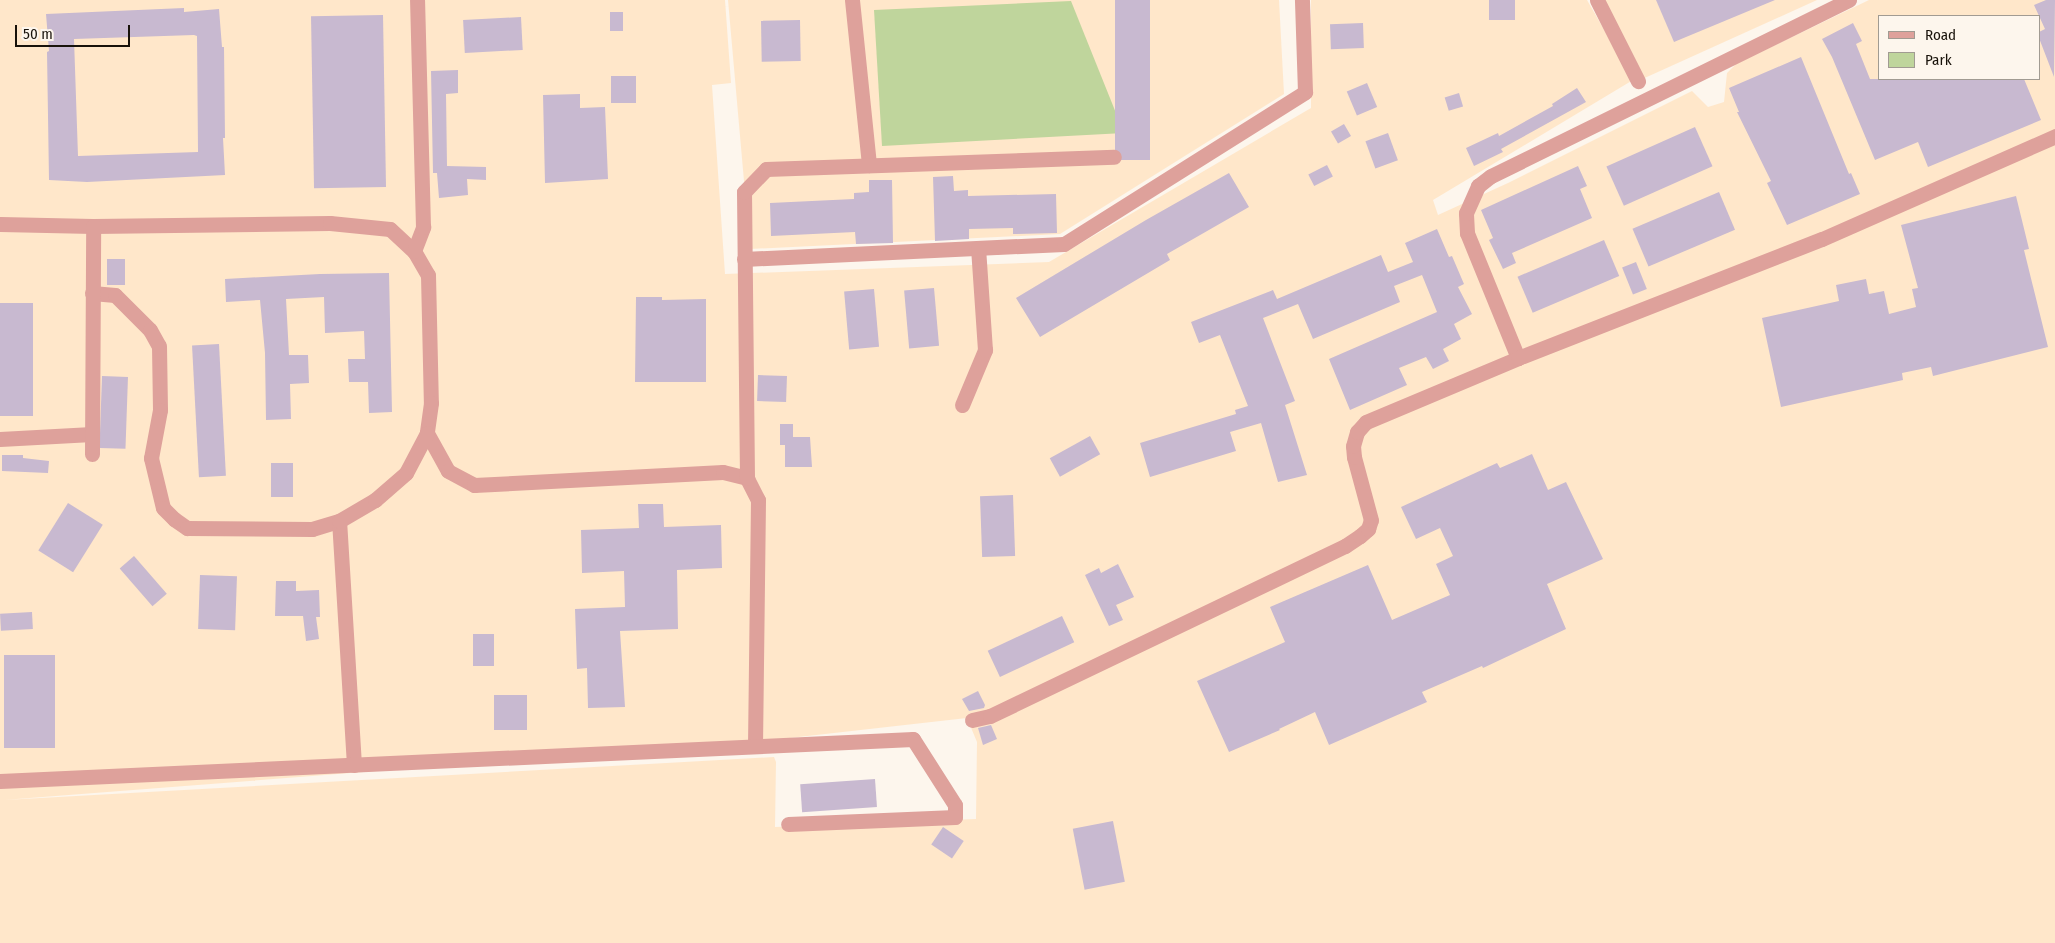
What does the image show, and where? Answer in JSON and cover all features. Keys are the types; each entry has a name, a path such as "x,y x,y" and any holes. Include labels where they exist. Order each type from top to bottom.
{"lane":[{"path":"414,251 423,227 417,0"},
{"path":"852,0 869,166"},
{"path":"744,259 1064,244 1304,92 1302,0"},
{"path":"1597,0 1638,81"},
{"path":"1518,358 1467,233 1466,213 1478,186 1500,172 1849,0"},
{"path":"972,720 999,712 1345,546 1360,536 1368,529 1370,520 1353,446 1357,432 1366,422 1518,358 1822,239 2055,136"},
{"path":"755,746 758,500 748,478 744,192 766,169 1114,156"},
{"path":"0,224 92,226 330,223 390,229 414,251 428,275 431,403 427,432 406,473 374,500 339,521 312,529 186,528 163,508 151,458 160,410 159,346 150,330 115,296 92,293"},
{"path":"92,226 92,454"},
{"path":"962,405 985,350 978,248"},
{"path":"427,432 448,471 474,485 724,472 748,478"},
{"path":"0,439 92,434"},
{"path":"339,521 354,765"},
{"path":"0,781 913,739 955,805 955,817 788,824"}],"shaded area":[{"path":"0,0 725,0 731,83 712,85 725,274 1049,262 1311,108 1311,0 1587,0 1633,80 1433,200 1438,215 1508,183 1692,91 1708,107 1724,102 1727,73 1736,64 1869,0 2055,0 2055,943 0,943","holes":["967,718 977,742 976,819 775,827 776,762 774,757 4,800 763,741"]},
{"path":"728,0 1279,0 1284,94 1060,234 750,249"},
{"path":"1597,0 1817,0 1638,81"}],"green space":[{"path":"1071,1 1124,133 882,146 874,10"}],"building":[{"path":"1115,0 1150,0 1150,160 1115,160"},
{"path":"1489,0 1515,0 1515,20 1489,20"},
{"path":"1656,0 1775,0 1674,42"},
{"path":"2046,0 2055,0 2054,77 2040,41 2040,32 2045,29 2034,5"},
{"path":"184,8 184,12 219,9 222,47 224,47 225,138 223,138 225,175 87,182 49,180 47,52 49,51 46,14","holes":["197,36 198,152 78,156 74,39"]},
{"path":"610,12 623,12 623,31 610,31"},
{"path":"383,15 386,187 314,188 311,16"},
{"path":"521,17 523,50 465,53 463,20"},
{"path":"800,20 801,61 762,62 761,21"},
{"path":"1363,23 1364,48 1331,49 1330,24"},
{"path":"1853,23 1862,41 1856,44 1870,79 2024,80 2041,120 1928,167 1918,142 1875,160 1832,57 1822,39"},
{"path":"1801,57 1849,174 1851,173 1860,194 1787,225 1767,183 1771,181 1737,112 1739,112 1729,88"},
{"path":"458,70 458,93 446,94 447,166 486,167 486,180 467,179 468,195 439,198 437,173 433,173 431,71"},
{"path":"611,76 636,76 636,103 611,103"},
{"path":"1367,83 1377,107 1357,116 1347,92"},
{"path":"1577,88 1586,102 1501,149 1503,152 1474,166 1466,148 1498,133 1499,136 1553,106 1552,104"},
{"path":"1459,93 1463,106 1449,111 1445,97"},
{"path":"580,94 580,108 605,107 608,179 545,183 543,95"},
{"path":"1344,124 1351,136 1338,144 1331,132"},
{"path":"1695,127 1712,166 1624,206 1606,166"},
{"path":"1388,133 1398,160 1375,168 1365,141"},
{"path":"1327,165 1333,177 1314,186 1308,175"},
{"path":"1578,166 1587,186 1580,189 1592,218 1512,253 1516,263 1503,269 1489,240 1493,238 1481,210"},
{"path":"1229,173 1249,207 1167,254 1170,260 1040,337 1016,298"},
{"path":"953,176 954,191 968,190 968,196 1056,194 1057,233 1013,234 1013,228 969,229 969,239 935,241 933,177"},
{"path":"869,180 892,180 893,243 856,244 855,232 771,236 770,203 854,199 854,193 869,192"},
{"path":"1719,192 1735,230 1648,266 1632,229"},
{"path":"2016,196 2029,249 2024,250 2048,347 1933,376 1931,367 1902,373 1903,380 1781,407 1762,318 1839,301 1836,285 1866,279 1869,294 1884,291 1889,314 1916,307 1912,289 1918,288 1901,225"},
{"path":"1437,229 1449,257 1452,256 1464,284 1458,287 1472,314 1454,324 1461,339 1443,349 1449,361 1433,369 1426,357 1399,368 1407,385 1350,410 1329,359 1437,312 1422,275 1394,286 1400,302 1313,339 1298,304 1263,318 1295,401 1285,405 1307,475 1278,482 1261,423 1230,432 1236,451 1150,477 1140,443 1236,414 1235,410 1248,406 1220,335 1199,343 1191,322 1273,290 1277,299 1381,255 1388,272 1413,262 1405,243"},
{"path":"1604,240 1619,276 1533,313 1517,277"},
{"path":"107,259 125,259 125,285 107,285"},
{"path":"1636,262 1647,289 1633,295 1622,268"},
{"path":"389,273 392,412 369,413 368,382 349,382 348,359 365,359 364,331 325,333 324,297 286,299 289,355 308,355 309,383 290,384 291,419 266,420 265,353 260,300 226,302 225,279 320,274"},
{"path":"934,288 939,346 909,348 904,291"},
{"path":"874,289 879,347 849,349 844,292"},
{"path":"636,297 662,297 662,300 706,299 706,382 635,382"},
{"path":"0,303 33,303 33,416 0,416"},
{"path":"219,344 226,476 199,477 192,345"},
{"path":"758,375 787,376 786,402 757,401"},
{"path":"102,376 128,377 125,449 99,448"},
{"path":"780,424 793,424 793,437 810,437 812,467 785,467 785,445 780,445"},
{"path":"1090,436 1100,454 1060,477 1050,458"},
{"path":"1532,454 1548,490 1566,482 1603,559 1547,584 1566,629 1483,668 1482,666 1422,692 1427,702 1329,745 1315,712 1280,730 1229,752 1197,681 1285,642 1270,607 1368,565 1392,620 1450,595 1436,564 1453,556 1440,528 1416,539 1401,507 1497,463 1500,468"},
{"path":"2,455 23,455 23,458 49,461 48,473 2,471"},
{"path":"271,463 293,463 293,497 271,497"},
{"path":"1013,495 1015,556 982,557 980,496"},
{"path":"68,503 103,525 73,572 38,550"},
{"path":"638,504 663,504 664,527 721,525 722,568 677,570 678,629 620,631 625,707 588,708 587,668 577,669 575,609 625,607 624,571 582,573 581,530 639,528"},
{"path":"134,556 167,594 152,606 120,568"},
{"path":"1118,564 1134,597 1116,605 1123,620 1109,626 1085,575 1099,568 1101,573"},
{"path":"200,575 237,576 235,630 198,629"},
{"path":"276,581 296,581 296,591 319,590 320,617 316,617 319,639 306,641 303,616 275,616"},
{"path":"32,612 33,629 1,631 0,614"},
{"path":"1062,616 1074,642 1000,677 988,651"},
{"path":"473,634 494,634 494,666 473,666"},
{"path":"4,655 55,655 55,748 4,748"},
{"path":"978,691 985,705 984,708 969,711 962,699"},
{"path":"494,695 527,695 527,730 494,730"},
{"path":"991,725 997,739 983,745 978,728"},
{"path":"875,779 877,807 802,812 800,784"},
{"path":"1113,821 1125,882 1085,890 1073,829"},
{"path":"943,827 964,841 952,858 931,844"}]}
